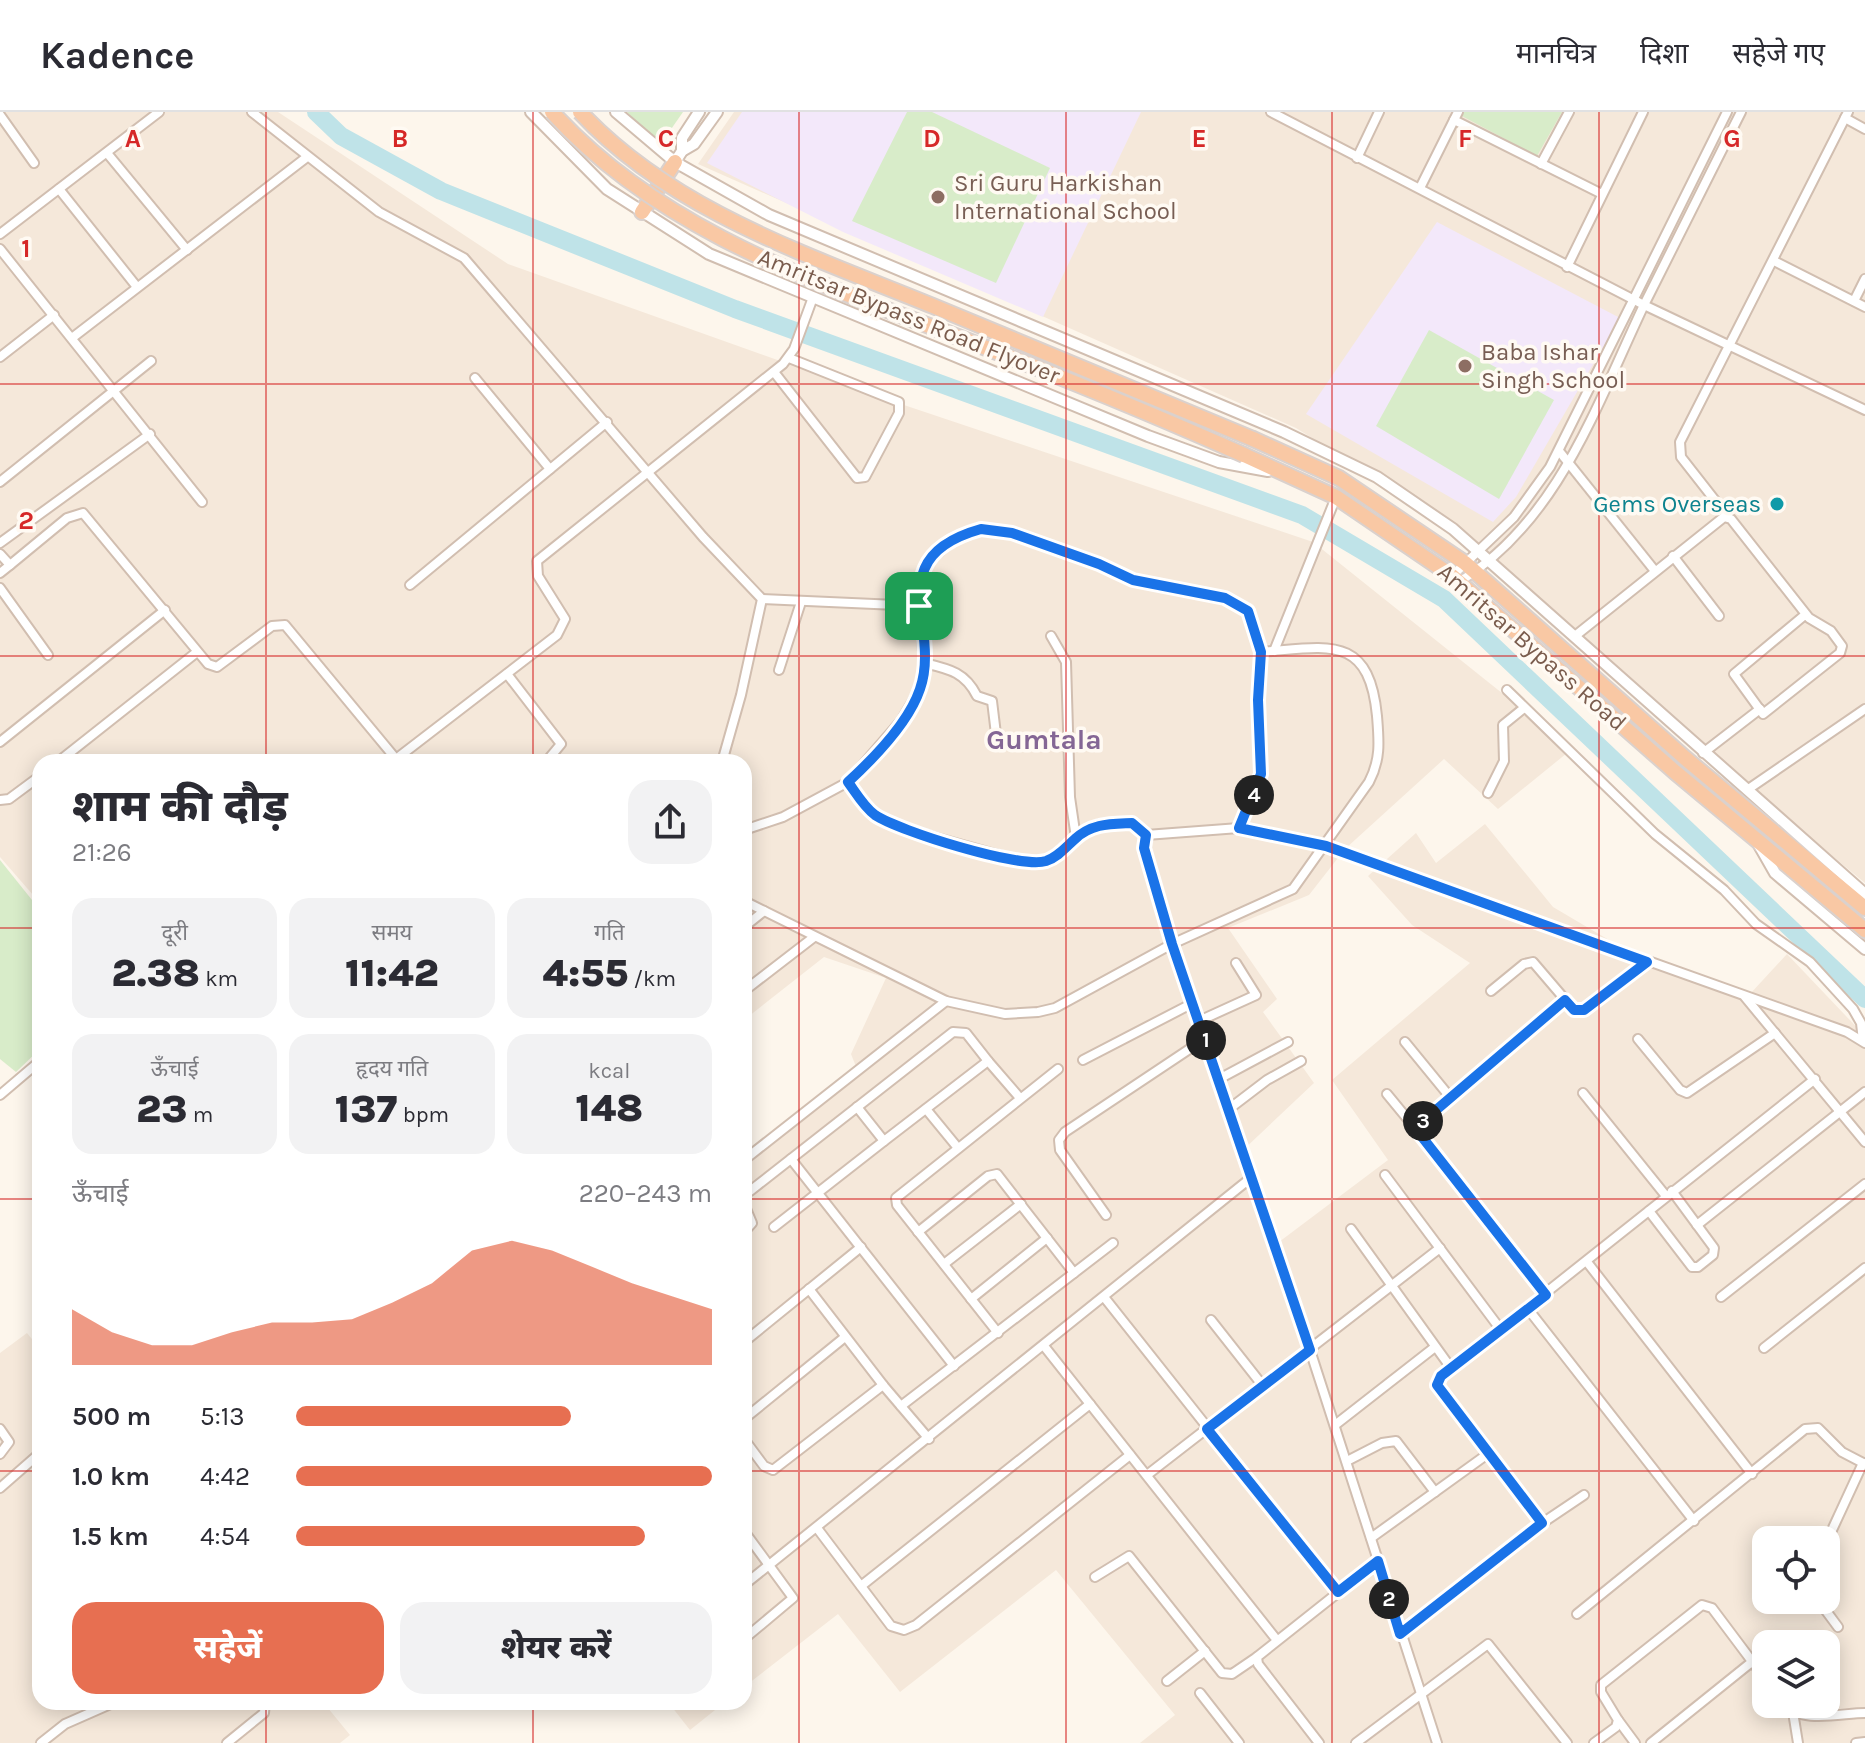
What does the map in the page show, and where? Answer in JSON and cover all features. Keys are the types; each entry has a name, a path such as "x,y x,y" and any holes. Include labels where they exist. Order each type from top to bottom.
{"highway":[{"name":"Amritsar Bypass Road Flyover","path":"552,112 603,163 633,186 692,222 771,262 1127,404 1293,476"},
{"name":"Amritsar Bypass Road Flyover","path":"580,112 601,135 648,171 787,246 1302,460"},
{"path":"642,212 678,156"},
{"name":"Amritsar Bypass Road","path":"1302,460 1369,496 1470,568 1764,814 1789,843 1865,908"},
{"name":"Amritsar Bypass Road","path":"1293,476 1336,497 1455,579 1865,930"}],"street":[{"path":"0,234 159,112"},
{"path":"252,112 379,212 464,258 703,537 762,599 919,606"},
{"path":"531,112 607,189 709,254 812,300 1148,436 1219,462 1293,476"},
{"path":"616,112 769,215 1346,460 1421,506 1490,561 1747,790 1764,814 1865,894"},
{"path":"678,156 682,138 699,112"},
{"path":"678,156 694,144 717,112"},
{"path":"1271,112 1632,300 1865,410"},
{"path":"1357,158 1379,112"},
{"path":"1541,164 1569,112"},
{"path":"1567,267 1643,112"},
{"path":"1455,579 1470,568 1478,551 1514,517 1559,451 1727,112"},
{"path":"1455,579 1470,568 1490,561 1532,519 1569,461 1741,112"},
{"path":"1806,614 1734,674 1760,709 1768,713 1842,651 1831,631 1806,614 1681,457 1678,448 1846,115 1865,129"},
{"path":"1420,188 1456,116 1602,194"},
{"path":"1,117 34,163"},
{"path":"107,153 187,250"},
{"path":"72,338 307,157"},
{"path":"59,189 137,287"},
{"path":"0,249 202,502"},
{"path":"1774,261 1865,307"},
{"path":"1854,301 1865,279"},
{"path":"405,754 557,635 565,624 562,613 535,570 537,561 789,358 812,300"},
{"path":"0,357 54,315"},
{"path":"774,372 857,478 865,477 899,413 899,402 789,358"},
{"path":"0,482 151,361"},
{"path":"475,378 550,469"},
{"path":"410,585 607,422"},
{"path":"0,543 150,434"},
{"path":"1559,451 1655,571"},
{"path":"1274,651 1336,497"},
{"path":"0,573 67,518 83,513 208,664 217,667 272,626 285,625 392,754"},
{"path":"1575,636 1717,520 1728,517"},
{"path":"752,827 783,817 848,782 912,704 920,689 924,663 919,606 923,571 934,556 957,537 981,529 994,529 1099,564 1125,578 1238,604 1254,621 1261,652 1258,700 1261,774 1239,828"},
{"path":"0,554 10,565"},
{"path":"1673,556 1719,616"},
{"path":"0,588 48,655"},
{"path":"724,754 745,681 762,599"},
{"path":"779,670 801,602"},
{"path":"0,742 165,610"},
{"path":"1051,636 1066,662 1070,703 1069,778 1076,838"},
{"path":"752,905 946,1001 1005,1014 1055,1008 1172,944 1293,889 1326,846 1378,762 1376,707 1369,673 1360,661 1339,650 1261,652"},
{"path":"68,754 197,652"},
{"path":"924,663 959,673 971,681 980,698 994,702 996,734"},
{"path":"507,674 561,744 553,754"},
{"path":"1507,690 1655,834 1724,890 1756,924 1810,962 1853,1009 1861,1023 1864,1042"},
{"path":"1488,793 1504,761 1503,725 1524,708"},
{"path":"1703,753 1760,709"},
{"path":"1747,790 1865,709"},
{"path":"0,800 9,799 32,782"},
{"path":"848,782 869,810 898,827 1023,862 1046,861 1076,838 1111,822 1132,823 1146,835 1239,828 1326,846 1847,1032 1864,1042"},
{"path":"1146,835 1144,848 1172,944 1347,1461 1437,1743"},
{"path":"1757,840 1775,873 1865,949"},
{"path":"752,921 764,911"},
{"path":"752,985 814,937"},
{"path":"1491,991 1524,964 1533,962 1574,1010 1584,1010 1647,962"},
{"path":"1199,1021 1256,995 1236,963"},
{"path":"1744,996 1865,1142"},
{"path":"1415,1128 1565,1000"},
{"path":"752,1154 946,1001"},
{"path":"1083,1060 1193,1003"},
{"path":"752,1189 957,1030 966,1033 1020,1098"},
{"path":"1638,1039 1680,1090 1687,1093 1775,1033"},
{"path":"1106,1215 1060,1150 1059,1140 1065,1132 1206,1038"},
{"path":"1219,1079 1288,1042"},
{"path":"1405,1042 1450,1097"},
{"path":"774,1227 988,1061"},
{"path":"1229,1109 1267,1080 1301,1061"},
{"path":"0,1095 32,1068"},
{"path":"998,1333 897,1205 896,1198 1058,1069"},
{"path":"1542,1523 1439,1389 1438,1380 1815,1079"},
{"path":"1697,1225 1865,1092"},
{"path":"1583,1093 1697,1225 1715,1251 1694,1268 1649,1211"},
{"path":"1387,1094 1546,1295"},
{"path":"857,1107 884,1141"},
{"path":"926,1109 958,1148"},
{"path":"791,1159 954,1366"},
{"path":"918,1232 991,1175 1000,1176 1074,1273"},
{"path":"1385,1175 1501,1330"},
{"path":"752,1579 1252,1177"},
{"path":"1721,1297 1865,1184"},
{"path":"944,1264 1021,1204"},
{"path":"1351,1229 1451,1368"},
{"path":"971,1299 1047,1238"},
{"path":"901,1406 1113,1243"},
{"path":"752,1335 861,1247"},
{"path":"1147,1475 1440,1248"},
{"path":"1587,1262 1752,1474"},
{"path":"1764,1348 1865,1268"},
{"path":"809,1289 929,1439"},
{"path":"1104,1297 1338,1592"},
{"path":"1528,1309 1694,1521"},
{"path":"1211,1320 1263,1386"},
{"path":"752,1413 845,1337"},
{"path":"1044,1346 1276,1639"},
{"path":"1335,1425 1435,1347"},
{"path":"752,1450 764,1466 773,1470 883,1385"},
{"path":"861,1586 1090,1404"},
{"path":"1577,1614 1809,1427 1818,1428 1842,1452 1864,1463 1834,1526"},
{"path":"0,1429 9,1442 0,1454"},
{"path":"1347,1461 1382,1443 1396,1441 1435,1492"},
{"path":"1371,1538 1489,1453"},
{"path":"817,1528 891,1626 910,1629 1130,1455"},
{"path":"0,1488 32,1460"},
{"path":"1400,1634 1542,1523 1584,1495"},
{"path":"752,1541 791,1592 793,1601 752,1633"},
{"path":"1095,1577 1123,1557 1130,1557 1205,1651 1229,1675 1257,1657 1378,1561"},
{"path":"1635,1743 1601,1692 1601,1685 1702,1605 1712,1608 1752,1660"},
{"path":"1828,1614 1838,1627"},
{"path":"1356,1743 1488,1644 1567,1743"},
{"path":"1167,1681 1205,1651"},
{"path":"1257,1657 1258,1664 1316,1739 1305,1743"},
{"path":"1651,1743 1752,1662"},
{"path":"1200,1693 1239,1743"},
{"path":"41,1743 65,1724 97,1710"},
{"path":"227,1743 264,1710"},
{"path":"1840,1713 1865,1713"},
{"path":"1794,1718 1798,1743"},
{"path":"1598,1742 1616,1727 1618,1720"},
{"path":"1856,1743 1865,1742"}],"shaded area":[{"path":"0,112 278,112 508,264 898,403 1313,542 1572,749 1498,809 1444,759 1345,849 1309,895 1228,928 1277,999 1263,1012 1314,1083 1241,1152 1275,1245 1388,1160 1332,1080 1470,963 1412,925 1368,876 1416,833 1436,863 1485,824 1553,907 1665,973 1750,994 1787,954 1865,1036 1865,1743 1140,1743 1175,1715 1056,1570 900,1692 838,1614 752,1681 752,1157 859,1074 851,1054 886,978 824,957 752,1014 752,754 32,754 32,894 0,857"},
{"path":"734,112 1865,112 1865,883 1784,816 1479,543 1296,428 698,164"},
{"name":"Sri Guru Harkishan International School","path":"742,112 1141,112 1043,317 843,232 707,163"},
{"name":"Baba Ishar Singh School","path":"1437,222 1620,318 1516,497 1493,522 1306,414"},
{"path":"27,1333 32,1339 32,1710 330,1710 350,1735 340,1743 0,1743 0,1353"},
{"path":"674,1710 715,1710 690,1730"}],"green space":[{"path":"627,112 683,112 660,145"},
{"path":"907,112 932,112 1050,168 996,283 852,221"},
{"path":"1464,112 1562,112 1537,156 1462,116"},
{"path":"1429,330 1554,400 1499,499 1376,426"},
{"path":"0,860 32,900 32,1057 16,1072 0,1059"}],"waterway":[{"path":"316,112 341,136 441,191 735,309 1302,515 1444,599 1865,999"}],"place":[{"name":"Sri Guru Harkishan International School","path":"938,197"},
{"name":"Baba Ishar Singh School","path":"1465,366"},
{"name":"Gems Overseas","path":"1777,504"}],"district":[{"name":"Gumtala","path":"1044,739"}],"route":[{"path":"981,529 1012,533 1099,564 1125,578 1225,598 1238,604 1248,611 1254,621 1261,652 1258,740 1261,774 1252,803 1239,828 1326,846 1647,962 1584,1010 1577,1012 1565,1000 1415,1128 1546,1295 1441,1376 1437,1385 1542,1523 1400,1634 1378,1561 1338,1592 1207,1429 1310,1350 1172,944 1144,848 1146,835 1132,823 1100,824 1085,831 1046,861 1023,862 898,827 869,810 848,782 901,721 920,689 924,663 919,606 923,571 934,556 957,537 981,529"}]}
